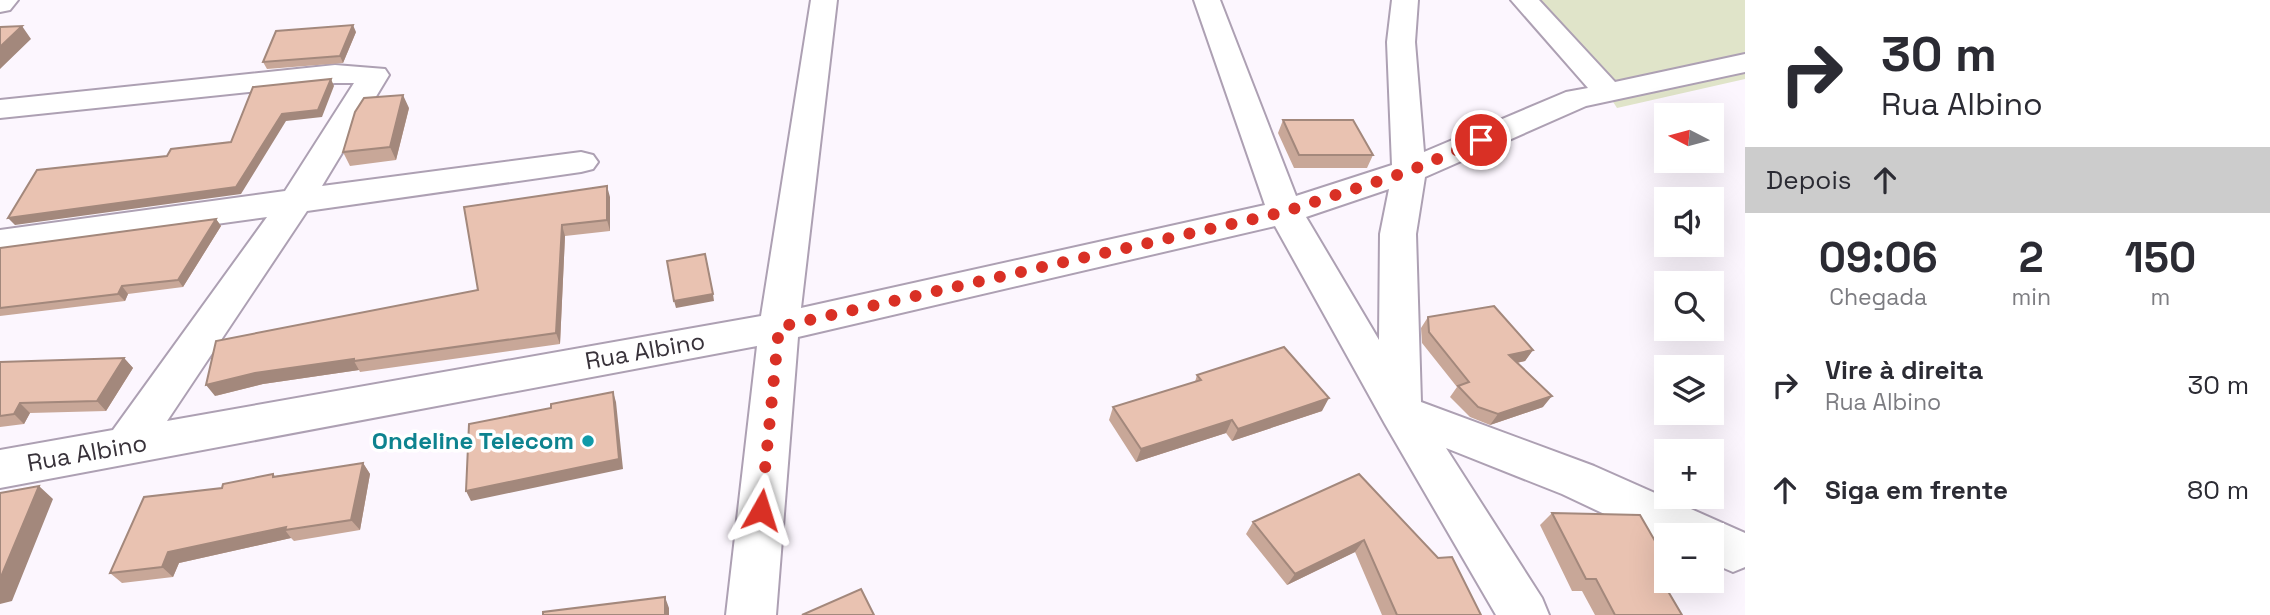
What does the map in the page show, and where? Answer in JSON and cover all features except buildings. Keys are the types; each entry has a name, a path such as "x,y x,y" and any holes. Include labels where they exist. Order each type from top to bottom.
{"street":[{"path":"0,4 5,0"},
{"path":"751,615 779,327 824,0"},
{"path":"1208,0 1284,212 1400,412 1524,615"},
{"path":"1400,412 1398,234 1409,171 1401,42 1405,0"},
{"path":"1524,0 1608,92"},
{"name":"Rua Albino","path":"0,469 779,327 1284,212 1409,171 1577,99 1745,63"},
{"path":"0,109 335,74 374,75 294,204 127,445"},
{"path":"1,243 581,162"},
{"path":"1400,412 1578,480 1673,523"}],"green space":[{"path":"1523,0 1745,0 1745,79 1617,108 1606,91"}],"place":[{"name":"Ondeline Telecom","path":"588,441"}],"route":[{"path":"761,510 779,327 1284,212 1409,171 1481,140"}]}
